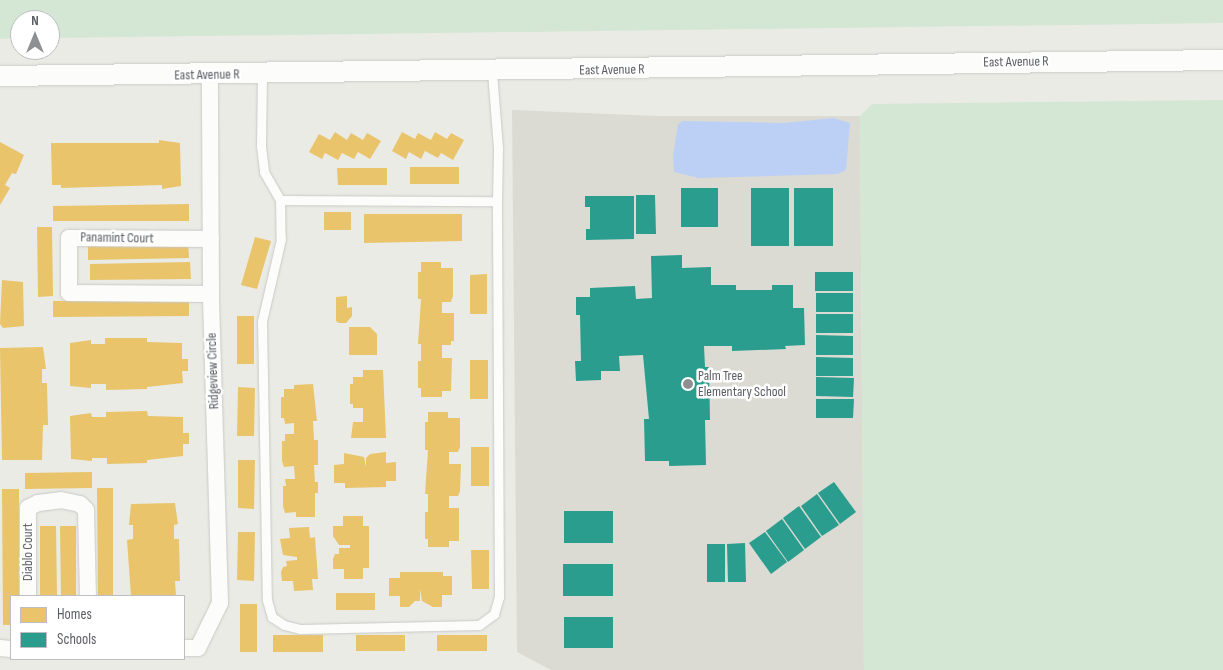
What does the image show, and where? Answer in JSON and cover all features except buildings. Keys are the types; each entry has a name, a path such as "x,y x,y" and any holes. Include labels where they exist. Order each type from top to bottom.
{"street":[{"name":"East Avenue R","path":"0,76 210,75 1223,60"},
{"name":"Ridgeview Circle","path":"185,648 198,648 220,603 211,294 210,75"},
{"name":"Panamint Court","path":"211,239 69,238 69,293 211,294"},
{"name":"Diablo Court","path":"28,595 28,508 38,503 61,500 80,504 86,510 88,595"}],"lane":[{"path":"262,74 260,146 264,172 280,200 281,239 262,321 267,600 272,616 284,626 300,629 479,626 494,614 499,597 498,148 492,71"},
{"path":"280,200 497,201"}],"shaded area":[{"name":"Palm Tree Elementary School","path":"512,110 658,116 860,116 864,670 551,670 517,652"}],"green space":[{"path":"0,0 1223,0 1223,23 60,38 60,10 10,10 10,38 0,39"},
{"path":"1223,100 1223,670 864,670 860,116 872,104"}],"water":[{"path":"833,118 850,123 846,170 838,174 699,178 674,172 673,156 678,124 683,121 784,123"}],"place":[{"name":"Palm Tree Elementary School","path":"688,384"}]}
